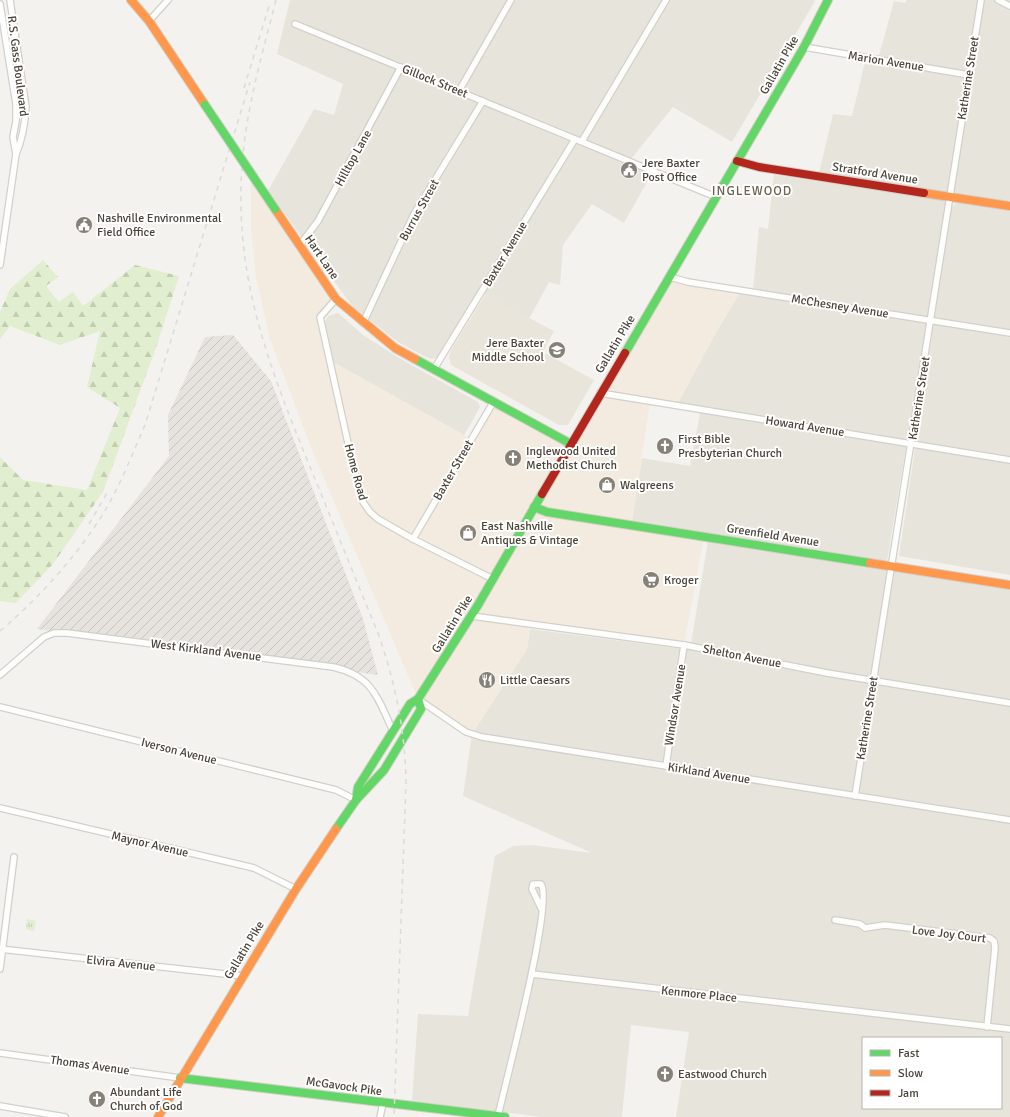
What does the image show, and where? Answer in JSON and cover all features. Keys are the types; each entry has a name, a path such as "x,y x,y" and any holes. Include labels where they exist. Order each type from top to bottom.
{"main road":[{"name":"Hart Lane","path":"131,0 149,22 336,299 363,323 395,348 571,444"},
{"name":"Gallatin Pike","path":"356,800 358,787 410,704 418,698 472,616 600,393 670,277 804,47 827,0"},
{"name":"Stratford Avenue","path":"737,161 759,167 1010,206"},
{"name":"Greenfield Avenue","path":"534,507 547,512 1010,585"},
{"name":"Gallatin Pike","path":"158,1117 180,1078 296,889 356,800 368,791 402,739 420,709 418,698"},
{"name":"McGavock Pike","path":"180,1078 285,1089 383,1103 501,1117"}],"street":[{"name":"R.S. Gass Boulevard","path":"0,265 16,154 23,138 26,107 10,0"},
{"path":"149,22 168,0"},
{"path":"458,91 511,0"},
{"path":"666,0 582,142 716,197"},
{"name":"Katherine Street","path":"855,796 981,0"},
{"path":"998,0 1010,6"},
{"name":"R.S. Gass Boulevard","path":"0,4 16,104 16,120 13,137 16,154"},
{"name":"Gillock Street","path":"295,24 582,142"},
{"name":"Marion Avenue","path":"804,47 969,75"},
{"name":"Hilltop Lane","path":"300,245 318,221 401,68"},
{"name":"Burrus Street","path":"363,323 414,214 483,101"},
{"name":"Baxter Avenue","path":"434,369 575,139"},
{"name":"McChesney Avenue","path":"670,277 692,283 1010,333"},
{"name":"Home Road","path":"336,299 320,317 361,496 370,512 412,540 493,579"},
{"name":"Howard Avenue","path":"600,393 1010,460"},
{"name":"Baxter Street","path":"412,540 494,401"},
{"name":"Shelton Avenue","path":"472,616 684,645 873,681 1010,703"},
{"name":"West Kirkland Avenue","path":"0,675 44,638 54,633 67,633 333,667 348,670 360,676 376,695 393,731"},
{"name":"Windsor Avenue","path":"666,766 684,645"},
{"name":"Kirkland Avenue","path":"418,698 466,732 482,737 1010,820"},
{"name":"Iverson Avenue","path":"0,707 336,790 356,800"},
{"name":"Maynor Avenue","path":"0,808 254,868 296,889"},
{"path":"0,969 14,857"},
{"path":"501,1117 532,974 542,910"},
{"name":"Love Joy Court","path":"835,920 860,924 866,928 885,926 990,938 994,941 995,948 987,1027"},
{"name":"Elvira Avenue","path":"2,950 243,976"},
{"name":"Kenmore Place","path":"532,974 1010,1029"},
{"name":"Thomas Avenue","path":"0,1053 180,1078"},
{"path":"380,1117 383,1103"},
{"path":"0,1106 65,1117"}],"shaded area":[{"path":"290,0 815,1 732,142 673,107 627,164 651,175 624,223 592,204 563,245 560,285 549,282 529,319 478,291 438,357 433,359 426,357 398,342 353,307 268,191 314,109 334,115 343,84 277,54"},
{"path":"907,0 1010,0 1010,203 819,173 833,114 852,116 865,62 877,63 894,1 905,3"},
{"path":"251,172 336,299 320,317 330,360 471,439 494,401 571,444 670,277 741,291 714,336 676,407 650,403 631,525 704,537 684,645 530,625 527,649 472,734 418,699 312,450 270,339 256,277 251,226"},
{"path":"774,175 947,200 887,561 632,521 642,458 690,466 701,408 677,405 714,336 743,287 753,289 759,227 768,229"},
{"path":"958,201 1010,210 1010,575 899,556 951,208"},
{"path":"485,295 554,331 543,352 594,380 568,425 559,425 451,365 449,357 451,350"},
{"path":"338,313 363,335 399,358 478,402 480,407 464,435 334,363 325,322 328,316"},
{"path":"233,335 271,381 363,619 378,675 37,629 169,456 168,415 205,337"},
{"path":"708,541 1010,589 1010,1117 676,1117 689,1032 631,1025 622,1117 542,1117 412,1101 418,1014 468,1016 495,856 513,846 532,845 592,853 463,796 472,734 527,649 530,629 690,650"}],"green space":[{"path":"43,260 58,277 46,286 59,302 73,292 83,306 135,265 179,276 157,345 103,492 53,564 16,603 0,601 0,457 23,480 87,490 120,408 87,387 100,331 60,345 10,326 0,339 0,312 10,289"},
{"path":"27,919 36,921 34,931 26,929"}],"railway":[{"path":"276,0 255,82 244,145 241,207 243,246 249,284 268,357 295,430 378,633 398,706 404,743 406,781 394,1117"},
{"path":"244,88 269,6"},
{"path":"0,631 43,591 81,546 103,514 126,470 145,425 250,82"},
{"path":"89,524 107,493"}],"traffic: fast":[{"path":"625,353 804,47 828,0"},
{"path":"205,105 275,209"},
{"path":"415,359 571,444"},
{"path":"356,800 358,787 410,704 418,699 478,605 542,494"},
{"path":"534,507 547,512 870,563"},
{"path":"336,829 356,800 384,770 421,709 418,699"},
{"path":"180,1078 505,1117"}],"traffic: slow":[{"path":"131,0 149,21 205,105"},
{"path":"924,193 1010,206"},
{"path":"275,209 336,299 395,348 415,359"},
{"path":"870,563 1010,585"},
{"path":"158,1117 296,889 336,829"}],"traffic: jam":[{"path":"737,161 759,167 924,193"},
{"path":"542,494 625,353"}],"place":[{"name":"Jere Baxter Post Office","path":"629,170"},
{"name":"Nashville Environmental Field Office","path":"84,225"},
{"name":"Jere Baxter Middle School","path":"557,350"},
{"name":"First Bible Presbyterian Church","path":"665,446"},
{"name":"Inglewood United Methodist Church","path":"513,458"},
{"name":"Walgreens","path":"607,485"},
{"name":"East Nashville Antiques & Vintage","path":"468,533"},
{"name":"Kroger","path":"651,580"},
{"name":"Little Caesars","path":"487,680"},
{"name":"Eastwood Church","path":"665,1074"},
{"name":"Abundant Life Church of God","path":"97,1099"}],"district":[{"name":"INGLEWOOD","path":"752,190"}]}
